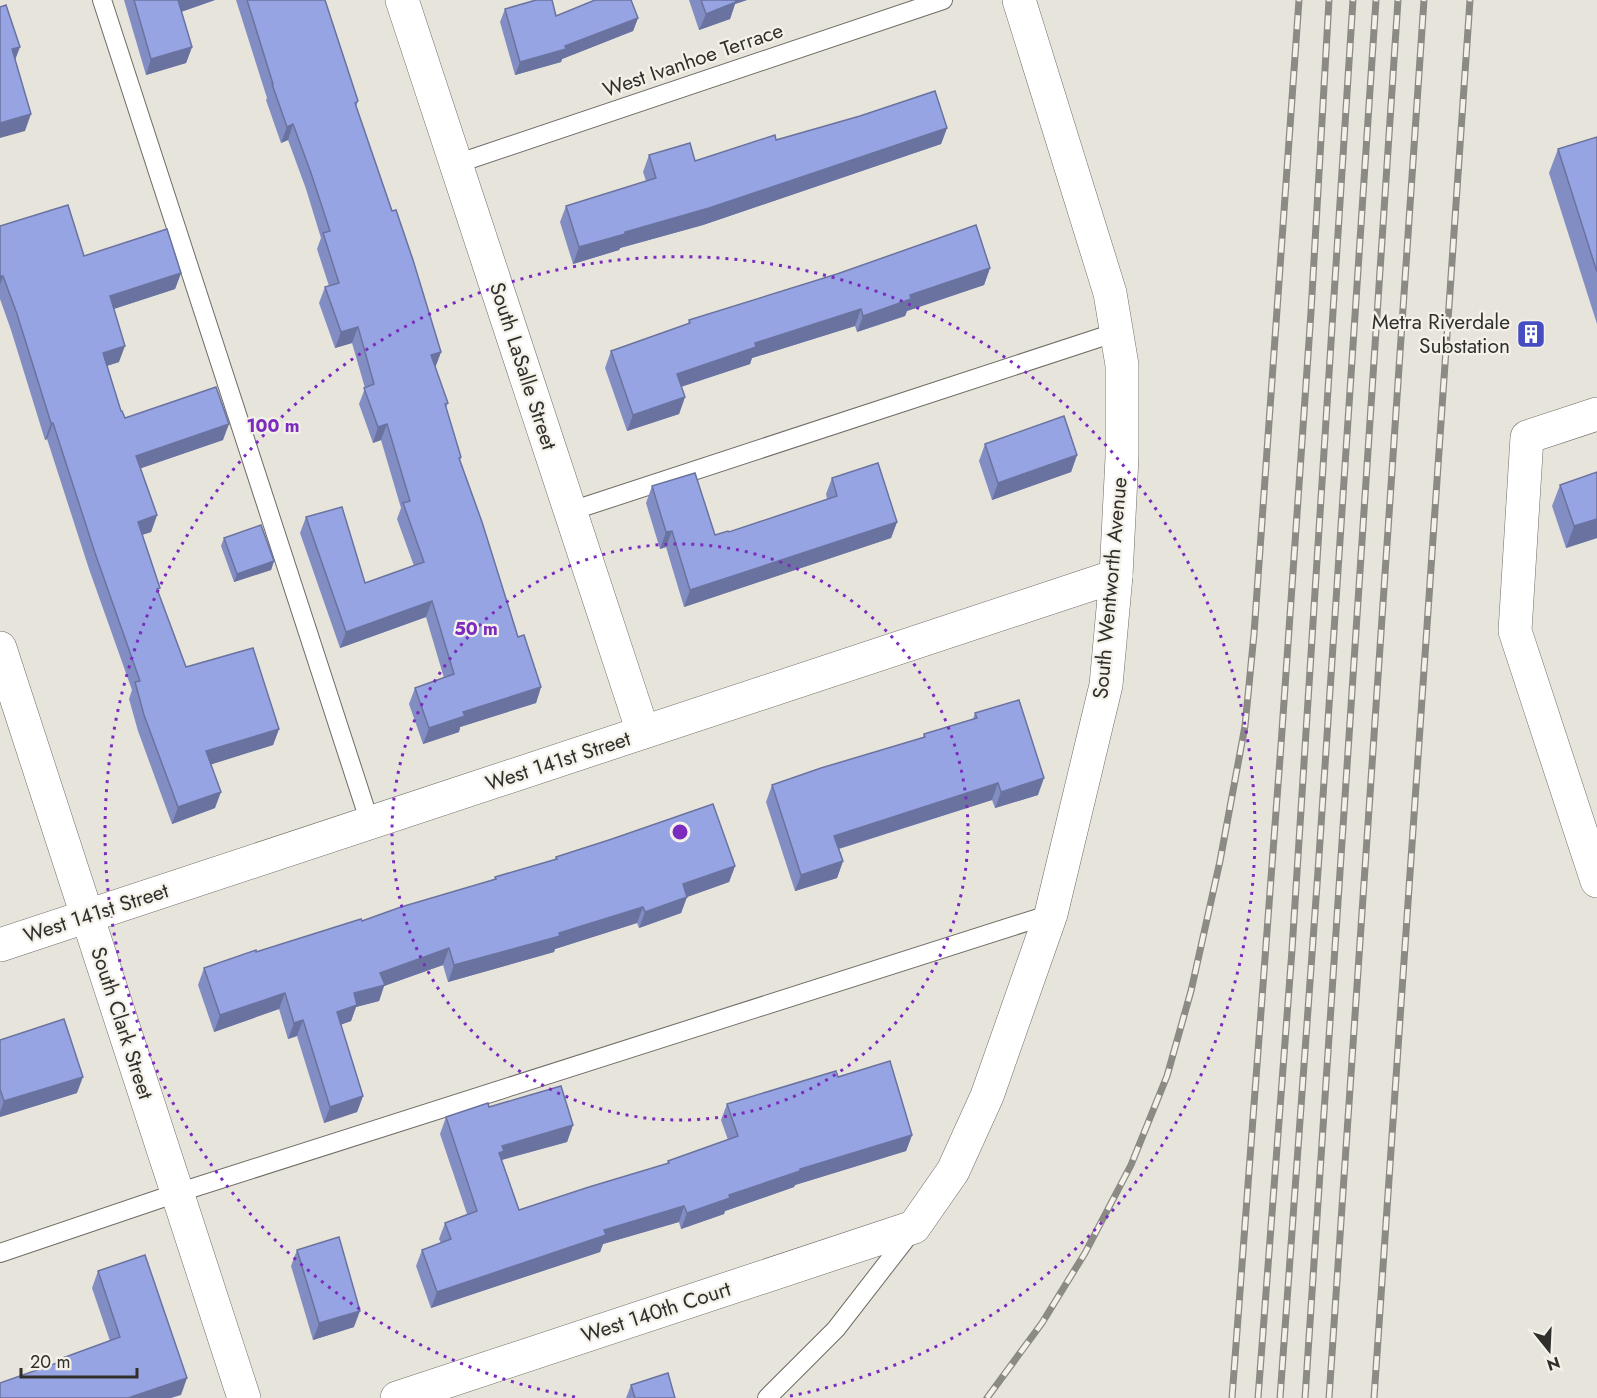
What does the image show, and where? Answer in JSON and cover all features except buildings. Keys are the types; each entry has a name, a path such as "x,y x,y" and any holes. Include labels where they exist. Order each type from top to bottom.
{"street":[{"name":"South LaSalle Street","path":"402,0 643,732"},
{"name":"South Wentworth Avenue","path":"914,1227 953,1171 987,1096 1051,914 1106,685 1116,576 1122,457 1122,364 1117,332 1110,293 1019,0"},
{"path":"1597,414 1527,437 1515,631 1597,881"},
{"name":"West 141st Street","path":"0,945 1116,576"},
{"name":"South Clark Street","path":"0,648 244,1398"},
{"name":"West 140th Court","path":"397,1398 914,1227"}],"lane":[{"path":"102,0 370,823"},
{"name":"West Ivanhoe Terrace","path":"456,164 943,0"},
{"path":"571,511 1117,332"},
{"path":"0,1253 177,1193 1051,914"},
{"path":"767,1398 836,1329 914,1227"}],"railway":[{"path":"987,1398 1042,1323 1085,1253 1131,1165 1167,1076 1191,991 1220,861 1245,726 1254,634 1299,0"},
{"path":"1232,1398 1281,745 1311,312 1329,0"},
{"path":"1258,1398 1292,950 1353,0"},
{"path":"1280,1398 1318,871 1376,0"},
{"path":"1305,1398 1398,0"},
{"path":"1329,1398 1424,0"},
{"path":"1374,1398 1470,0"}],"place":[{"name":"Metra Riverdale Substation","path":"1531,334"}]}
